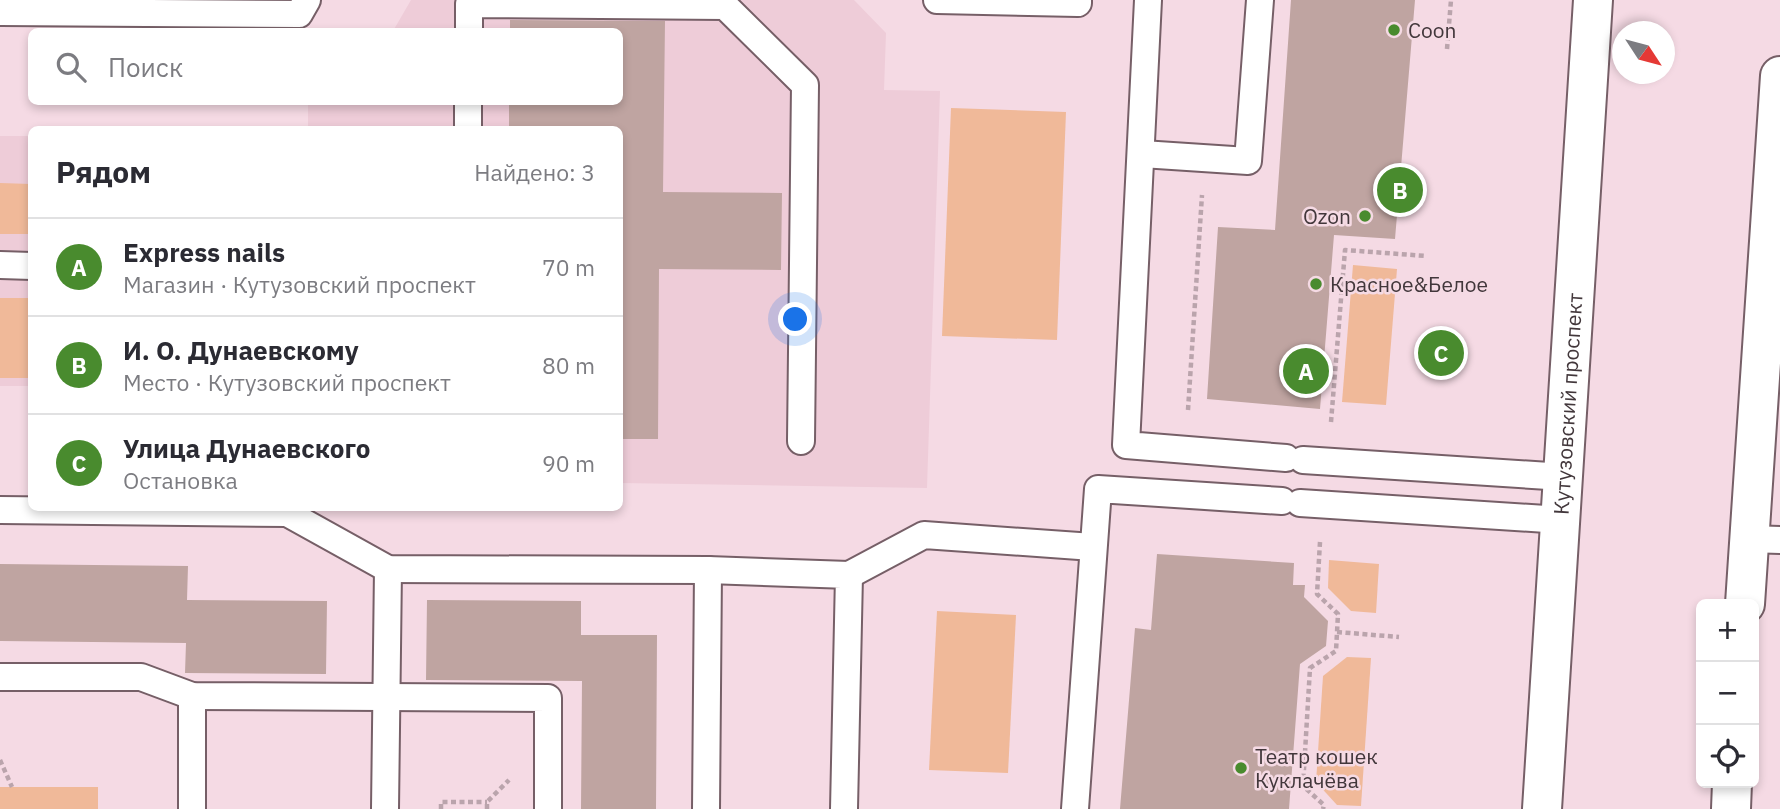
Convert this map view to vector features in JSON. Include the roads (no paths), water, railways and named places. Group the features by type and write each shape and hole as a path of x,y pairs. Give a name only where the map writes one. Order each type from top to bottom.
{"main road":[{"name":"Кутузовский проспект","path":"1542,809 1593,0"},
{"path":"1746,599 1764,539 1780,76"},
{"path":"1731,809 1732,788"}],"lane":[{"path":"0,12 299,14 307,0"},
{"path":"937,0 1078,3 1078,0"},
{"path":"1148,0 1126,445 1564,477"},
{"path":"1142,154 1248,161 1260,0"},
{"path":"469,28 469,4 725,6 805,85 801,441"},
{"path":"468,105 468,126"},
{"path":"0,265 28,266"},
{"path":"1075,809 1098,489 1561,520"},
{"path":"0,510 28,510"},
{"path":"96,511 287,513 388,569 708,570 849,575 924,535 1093,547"},
{"path":"385,809 388,569"},
{"path":"706,809 708,570"},
{"path":"844,809 849,575"},
{"path":"0,677 141,677 192,696 548,698 548,809"},
{"path":"192,696 192,809"}],"place":[{"name":"Coon","path":"1394,30"},
{"name":"И. О. Дунаевскому","path":"1400,190"},
{"name":"Ozon","path":"1365,216"},
{"name":"Красное&Белое","path":"1316,284"},
{"name":"Улица Дунаевского","path":"1441,353"},
{"name":"Express nails","path":"1306,371"},
{"name":"Театр кошек Куклачёва","path":"1241,768"}]}
